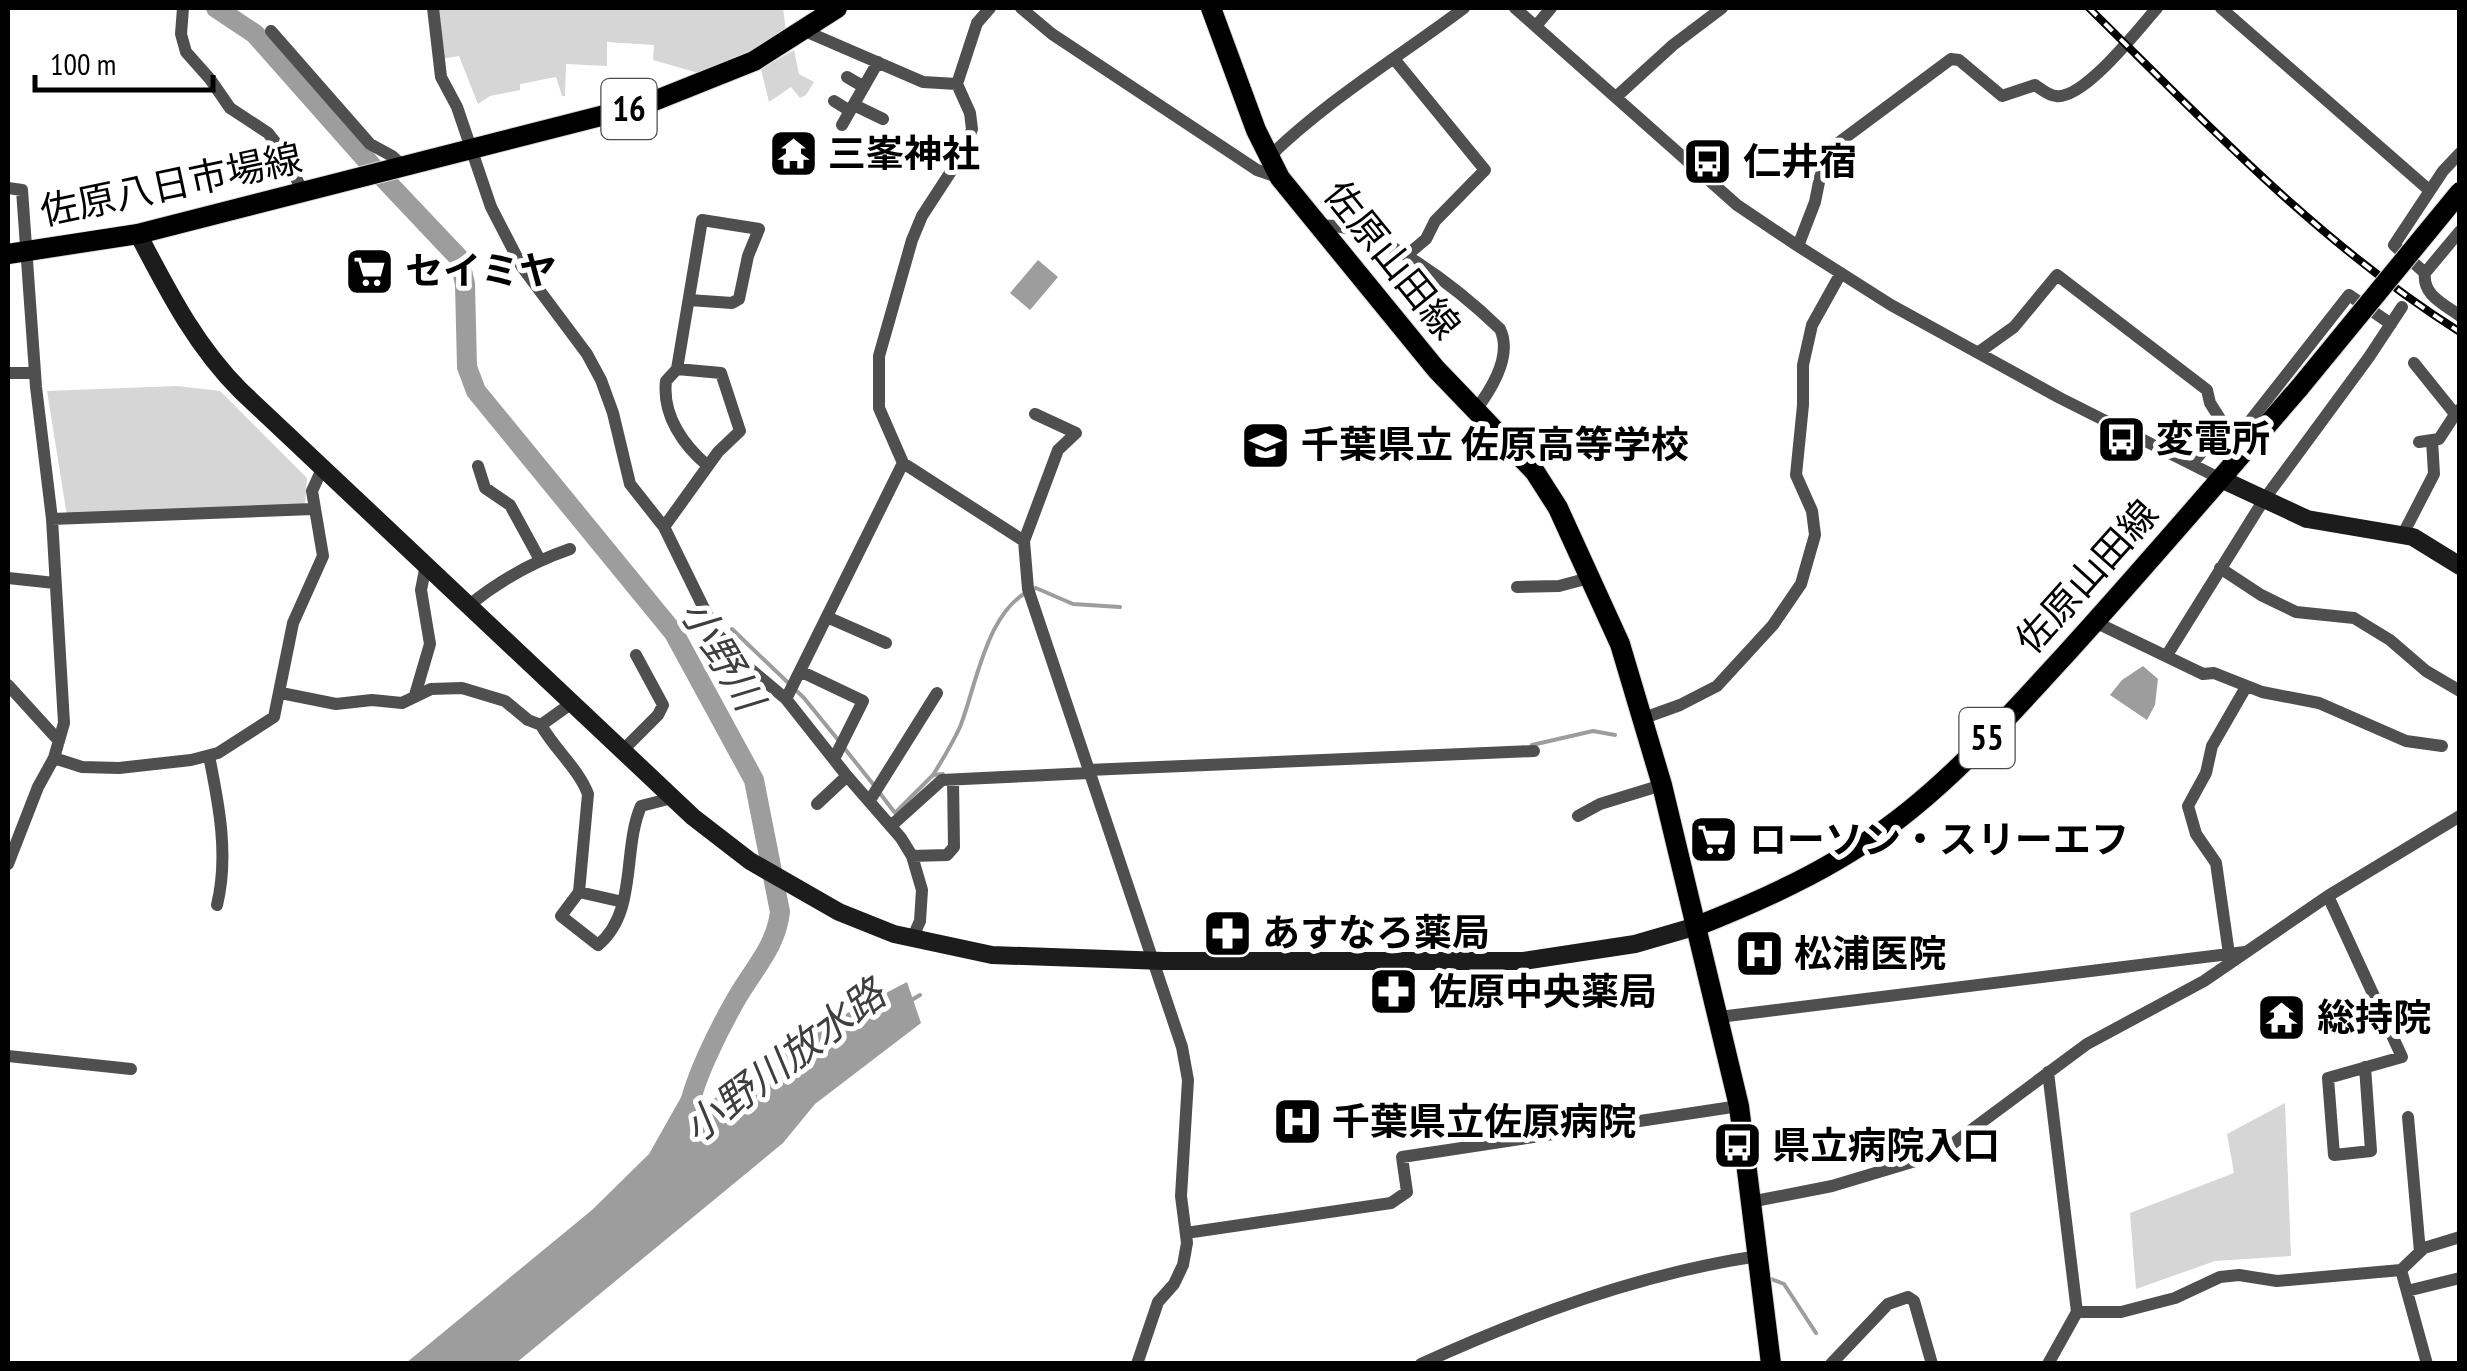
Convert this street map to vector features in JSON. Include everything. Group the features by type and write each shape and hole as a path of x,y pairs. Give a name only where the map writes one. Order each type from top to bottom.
{"main road":[{"name":"16","path":"404,167 670,95 754,61 836,8"},
{"name":"佐原山田線","path":"1210,8 1268,158 1280,178 1436,369 1535,472 1548,490 1620,644 1662,785 1739,1106 1771,1364"},
{"name":"佐原八日市場線","path":"17,253 138,234 404,167"},
{"name":"佐原山田線","path":"1697,926 1774,895 1838,860 1908,812 1971,756 2224,477 2460,192"}],"street":[{"path":"183,8 186,52 230,108 268,133 283,152 303,192"},
{"path":"434,8 441,77 456,107 491,206 511,247 601,380 630,484 664,526 715,632 742,662 791,691 846,776 892,826 912,856 923,905 912,939"},
{"path":"990,8 977,23 957,84 970,113 972,129 963,153 922,216 896,290 879,356 879,408 903,463 1024,540"},
{"path":"1021,8 1052,34 1257,170 1280,178"},
{"path":"1268,158 1365,78 1464,8"},
{"path":"1516,8 1737,205 1891,306 2192,464 2224,477 2263,501 2307,520 2403,534 2460,566"},
{"path":"1536,26 1551,8"},
{"path":"1616,98 1673,45 1722,8"},
{"path":"1798,246 1815,202 1820,176 1834,146 1951,60 1958,60 2002,96 2035,86 2054,97 2064,96 2092,78 2157,8"},
{"path":"2222,8 2429,190"},
{"path":"271,31 370,144 404,167"},
{"path":"804,31 923,82 957,84"},
{"path":"1395,60 1485,170 1434,221 1426,238 1407,255"},
{"path":"842,125 878,62"},
{"path":"847,77 864,87"},
{"path":"834,101 883,120"},
{"path":"2425,273 2394,245 2429,190 2460,153"},
{"path":"8,188 22,190 17,253 52,518 64,723 54,758 38,786 8,864"},
{"path":"677,369 702,220 759,229 748,256 739,299 732,303 689,300"},
{"path":"1319,226 1334,224 1407,255 1485,314 1504,337 1495,382 1474,411"},
{"path":"2460,231 2425,273 2424,281 2430,294 2460,316"},
{"path":"138,234 169,296 205,352 322,469 672,798 750,861 857,919 912,939 1026,959 1152,961 1523,961 1634,944 1697,926"},
{"path":"1644,718 1717,686 1774,625 1801,584 1815,535 1812,511 1796,475 1803,405 1802,365 1812,325 1841,273"},
{"path":"1979,352 2014,327 2057,275 2207,390 2224,424 2192,464"},
{"path":"2224,477 2232,444 2349,295 2390,324"},
{"path":"2167,655 2263,501 2402,306"},
{"path":"2403,534 2434,474 2425,441 2439,439 2457,411 2414,363"},
{"path":"664,526 708,466 740,432 721,373 677,369 669,375 665,388 670,414 680,436 708,466"},
{"path":"8,373 35,373"},
{"path":"1035,414 1076,434 1058,450 1024,540 1029,592 1182,1048 1188,1080 1183,1265 1174,1284 1158,1302 1138,1364"},
{"path":"791,691 903,463"},
{"path":"478,466 485,488 510,504 540,560"},
{"path":"54,758 82,766 119,768 209,756 274,717 293,623 322,556 312,491 322,469"},
{"path":"52,518 313,509"},
{"path":"468,606 500,582 570,549"},
{"path":"415,694 430,644 422,590 426,565"},
{"path":"2220,568 2296,612 2354,618 2460,691"},
{"path":"8,578 55,583"},
{"path":"1517,587 1558,586 1589,578"},
{"path":"827,617 886,643"},
{"path":"2095,622 2203,674 2214,673 2246,688 2319,703 2378,732 2442,746"},
{"path":"622,751 663,705 636,655"},
{"path":"802,672 863,701 834,759"},
{"path":"8,685 59,742"},
{"path":"281,693 336,704 402,702 431,689 462,688 506,701 528,720 542,726 551,744 583,781 588,794 580,892 561,916 598,945 612,934 623,902 635,820 641,806 672,798"},
{"path":"2228,954 2216,862 2196,834 2188,806 2206,773 2212,746 2246,688"},
{"path":"870,800 937,692"},
{"path":"542,726 572,703"},
{"path":"892,826 942,780 1534,751"},
{"path":"209,756 220,810 222,883 217,905"},
{"path":"816,804 846,776"},
{"path":"912,856 947,856 954,847 953,780"},
{"path":"1578,816 1600,804 1662,785"},
{"path":"1750,1202 1832,1186 1922,1159 1951,1145 2087,1044 2204,981 2328,896 2460,816"},
{"path":"580,892 623,902"},
{"path":"2328,896 2402,1057 2366,1067 2328,1078 2334,1154 2372,1150 2366,1067"},
{"path":"1719,1017 2247,952"},
{"path":"8,1056 130,1069"},
{"path":"2048,1072 2077,1312 2048,1364"},
{"path":"1186,1233 1392,1203 1406,1192 1402,1157 1739,1106"},
{"path":"2408,1118 2420,1252"},
{"path":"2077,1312 2121,1312 2175,1298 2220,1277 2240,1275 2277,1281 2401,1270 2420,1252 2460,1236"},
{"path":"1421,1364 1584,1296 1758,1256"},
{"path":"2401,1270 2427,1364"},
{"path":"2407,1291 2460,1278"},
{"path":"1831,1364 1888,1304 1908,1297 1914,1301 1932,1364"}],"shaded area":[{"path":"439,8 783,8 786,32 759,50 702,74 653,60 654,45 607,42 607,66 566,64 565,96 556,77 520,84 520,90 490,96 478,104 459,56 441,59"},
{"path":"794,50 799,74 814,82 800,98 791,87 769,102 761,69"},
{"path":"177,386 220,391 307,478 305,506 67,516 47,391"},
{"path":"2285,1103 2291,1256 2215,1261 2136,1289 2130,1213 2234,1173 2227,1134"}],"water":[{"path":"1038,260 1058,277 1030,310 1010,293"},
{"path":"2143,666 2158,679 2155,705 2147,720 2110,695 2122,680"},
{"path":"907,982 921,1023 815,1104 783,1143 516,1363 406,1363 592,1210 649,1154 684,1092 704,1104 747,1081 786,1045"}],"waterway":[{"name":"小野川","path":"216,8 255,34 459,258 465,284 467,367 476,391 674,633 754,780 780,912 778,924 707,1056 687,1120"},
{"path":"933,775 960,727 995,628 1019,597 1036,588 1073,604 1120,607"},
{"path":"732,629 804,698 839,741"},
{"path":"1532,745 1593,731 1615,735"},
{"path":"845,749 873,784"},
{"path":"879,792 895,813 933,775 943,774"},
{"name":"小野川放水路","path":"910,1001 920,995"},
{"path":"1771,1279 1784,1284 1816,1333"}],"railway":[{"path":"2089,8 2312,221 2409,298 2460,332"}],"place":[{"name":"三峯神社","path":"793,154"},
{"name":"仁井宿","path":"1708,162"},
{"name":"セイミヤ","path":"370,271"},
{"name":"変電所","path":"2121,439"},
{"name":"千葉県立 佐原高等学校","path":"1266,445"},
{"name":"ローソン・スリーエフ","path":"1714,840"},
{"name":"あすなろ薬局","path":"1227,933"},
{"name":"松浦医院","path":"1759,954"},
{"name":"佐原中央薬局","path":"1394,992"},
{"name":"総持院","path":"2282,1018"},
{"name":"千葉県立佐原病院","path":"1297,1122"},
{"name":"県立病院入口","path":"1737,1146"}]}
